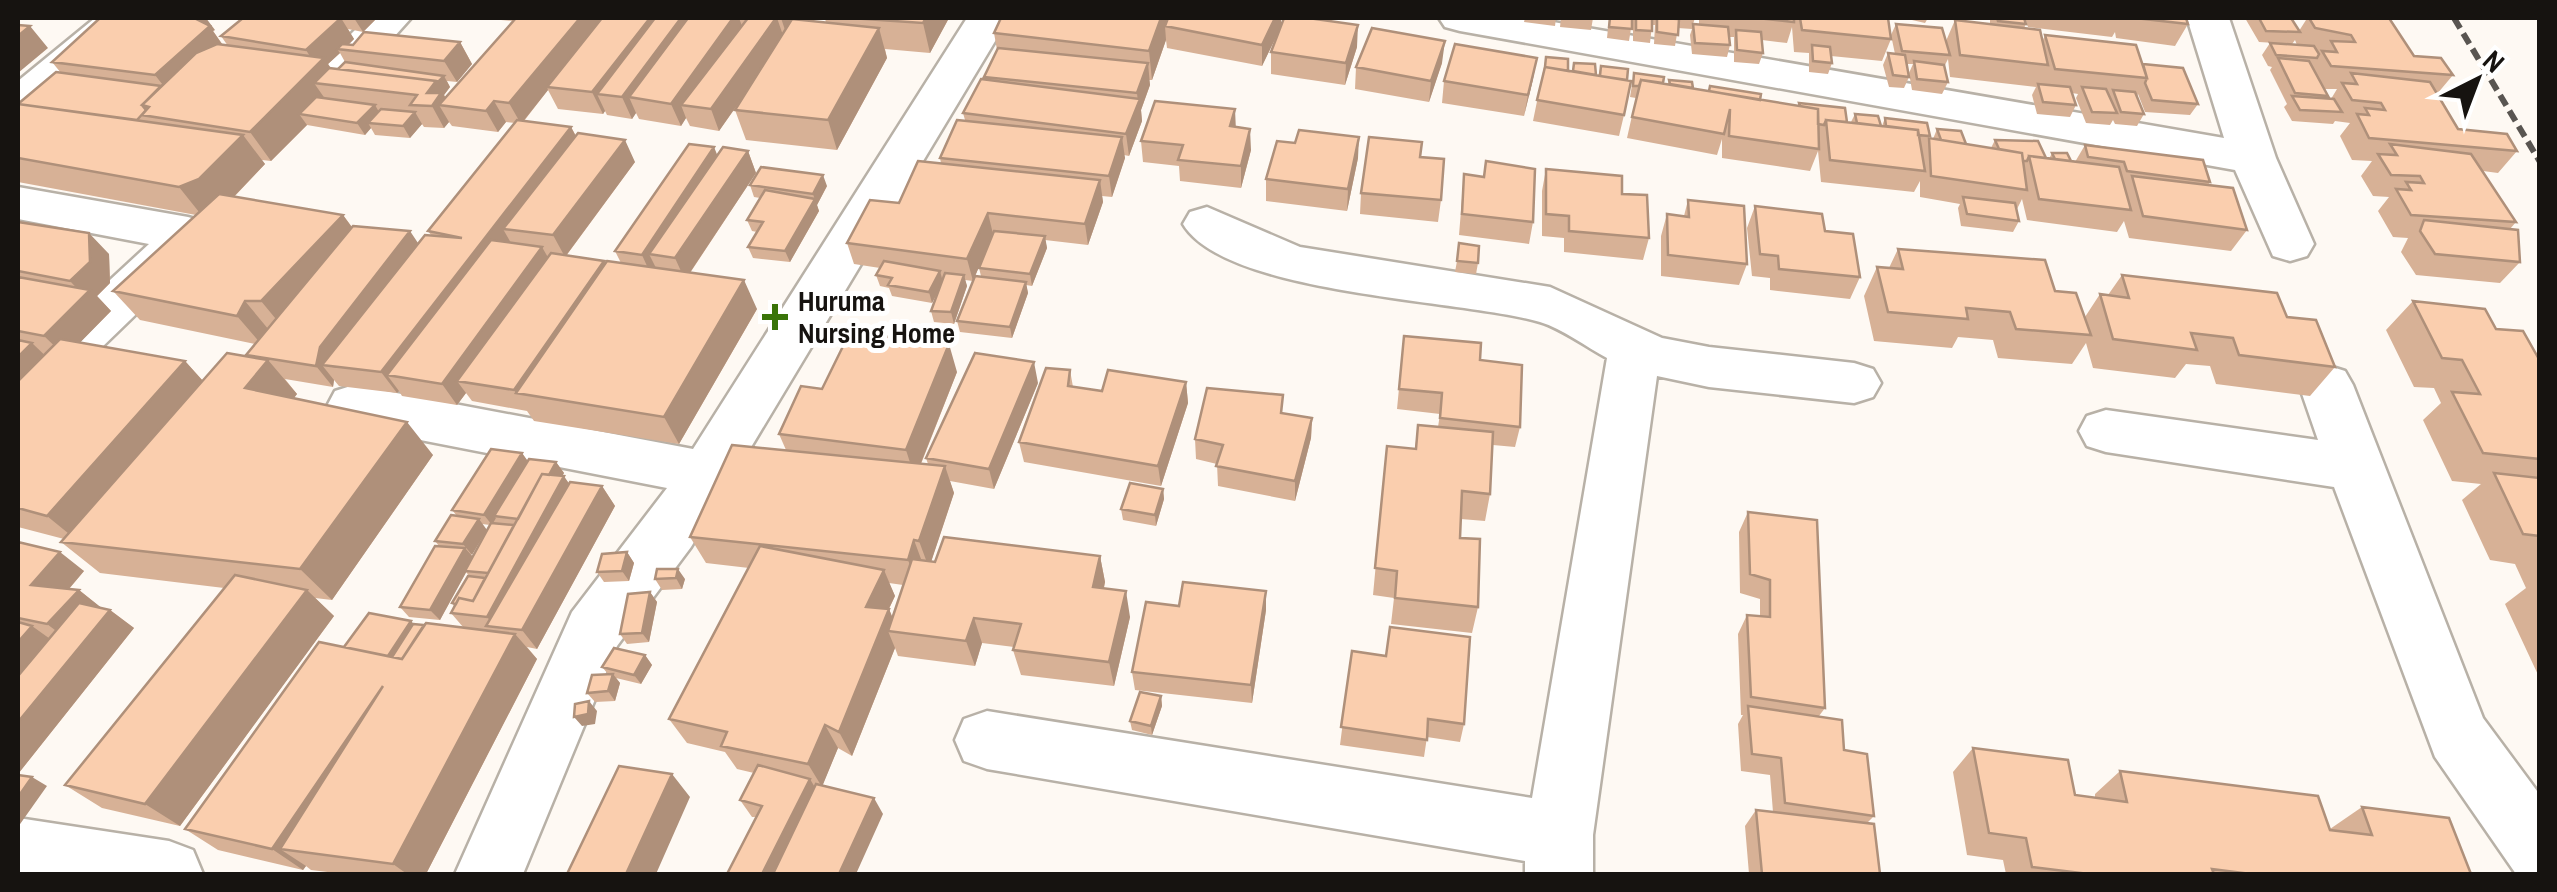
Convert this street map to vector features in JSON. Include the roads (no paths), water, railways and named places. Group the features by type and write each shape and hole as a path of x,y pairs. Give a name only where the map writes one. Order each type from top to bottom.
{"street":[{"path":"18,104 120,18"},
{"path":"296,116 390,18"},
{"path":"489,874 593,631 671,530 988,18"},
{"path":"1460,18 2253,158"},
{"path":"2208,18 2253,158 2290,244"},
{"path":"18,203 202,219 150,274 18,396"},
{"path":"1207,224 1261,252 1296,264 1550,306 1586,319 1634,349 1691,362 1854,383"},
{"path":"987,740 1559,855 1634,349"},
{"path":"2326,386 2458,736 2540,851"},
{"path":"354,406 707,474"},
{"path":"2106,431 2355,468"},
{"path":"18,851 169,874"}],"railway":[{"path":"2454,18 2540,162"}],"place":[{"name":"Huruma Nursing Home","path":"775,317"}]}
